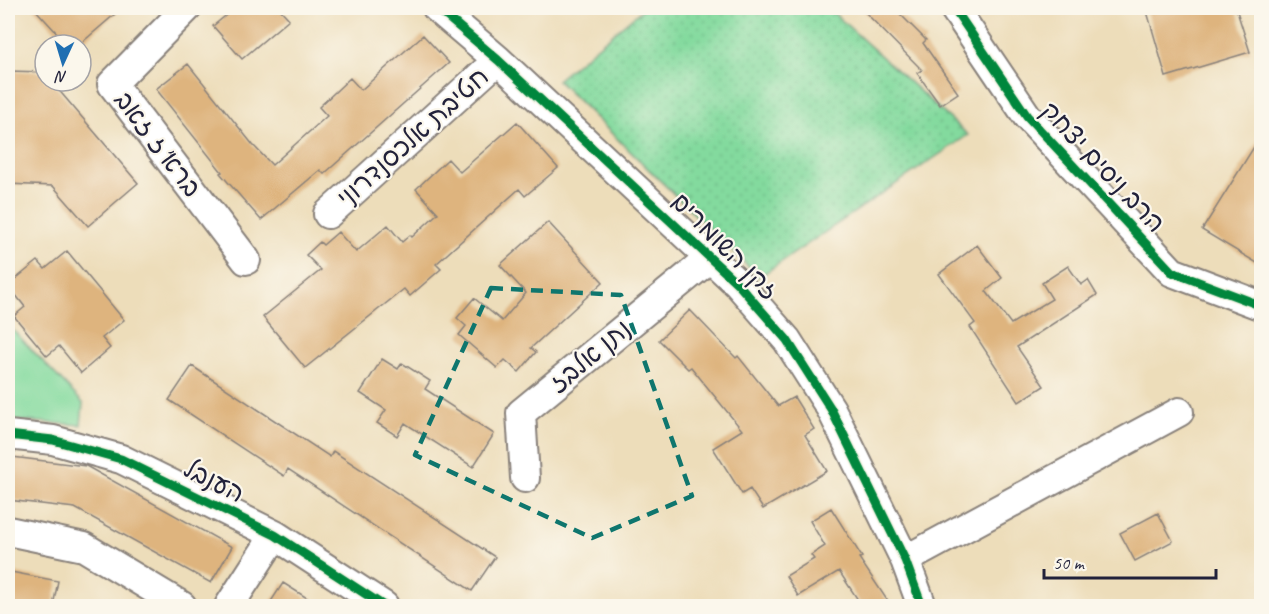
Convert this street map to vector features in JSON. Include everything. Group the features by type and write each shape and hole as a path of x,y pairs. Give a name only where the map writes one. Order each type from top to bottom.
{"street":[{"name":"ברא\"ז זאב","path":"187,8 157,34 112,84 246,260"},
{"name":"זקן השומרים","path":"437,8 498,60 738,284 787,340 831,409 905,560 922,606"},
{"name":"הרב ניסים יצחק","path":"954,8 1026,116 1172,272 1262,306"},
{"name":"חטיבת אלכסנדרוני","path":"328,214 498,60"},
{"name":"נתן אלבז","path":"525,478 521,413 710,258"},
{"path":"905,560 1179,412"},
{"name":"הענבל","path":"8,435 53,440 121,459 275,535 384,606"},
{"path":"8,531 84,547 182,606"},
{"path":"229,606 275,535"}],"highlighted area":[{"path":"491,288 621,295 692,496 592,538 415,455"}],"green space":[{"path":"644,8 828,8 968,135 759,277 557,80"},
{"path":"8,325 83,403 81,425 8,420"}],"building":[{"path":"34,8 122,8 93,33 57,33"},
{"path":"235,8 279,8 289,19 242,59 213,26"},
{"path":"861,8 894,8 926,40 923,43 958,93 940,105 917,73 922,70"},
{"path":"1146,8 1236,8 1250,52 1166,77"},
{"path":"423,35 449,63 324,174 320,170 261,220 220,173 222,172 156,89 188,64 253,145 272,165 327,116 319,107 350,78 361,90"},
{"path":"8,71 33,72 33,93 61,93 138,183 88,226 53,186 8,184"},
{"path":"517,122 558,168 525,196 519,189 436,264 441,269 410,296 404,289 305,368 263,317 321,270 306,255 320,242 323,245 338,232 356,252 388,225 402,242 410,235 412,237 438,213 416,189 448,159 460,172"},
{"path":"1262,134 1262,266 1202,230"},
{"path":"548,222 603,282 531,348 536,352 519,372 505,360 497,368 459,335 466,326 457,318 474,298 502,321 526,293 500,265"},
{"path":"977,245 1002,278 986,291 1011,324 1052,299 1042,283 1068,266 1081,285 1088,280 1097,295 1017,347 1044,386 1019,402 970,327 975,323 939,274"},
{"path":"67,251 124,320 102,338 110,348 81,373 59,346 47,356 14,316 25,307 8,285 38,261 45,269"},
{"path":"690,310 736,358 738,356 778,406 794,397 814,429 805,435 827,471 763,509 750,489 742,494 713,448 742,430 691,367 688,369 659,340"},
{"path":"382,359 398,369 402,363 430,381 425,389 494,434 473,467 405,423 397,436 377,423 386,410 360,393"},
{"path":"192,366 330,457 333,451 495,557 472,591 288,469 284,476 169,400"},
{"path":"12,457 86,466 232,547 211,583 75,508 8,500"},
{"path":"831,508 862,557 859,558 891,606 862,606 839,571 798,596 786,576 814,559 811,555 825,546 810,521"},
{"path":"1158,513 1173,541 1135,561 1120,533"},
{"path":"11,572 58,581 53,606 8,606"},
{"path":"283,583 320,606 268,606"}],"cycle path":[{"path":"437,8 498,60 738,284 787,340 831,409 905,560 922,606"},
{"path":"954,8 1027,116 1172,272 1262,306"},
{"path":"8,435 53,440 121,459 275,535 384,606"}]}
